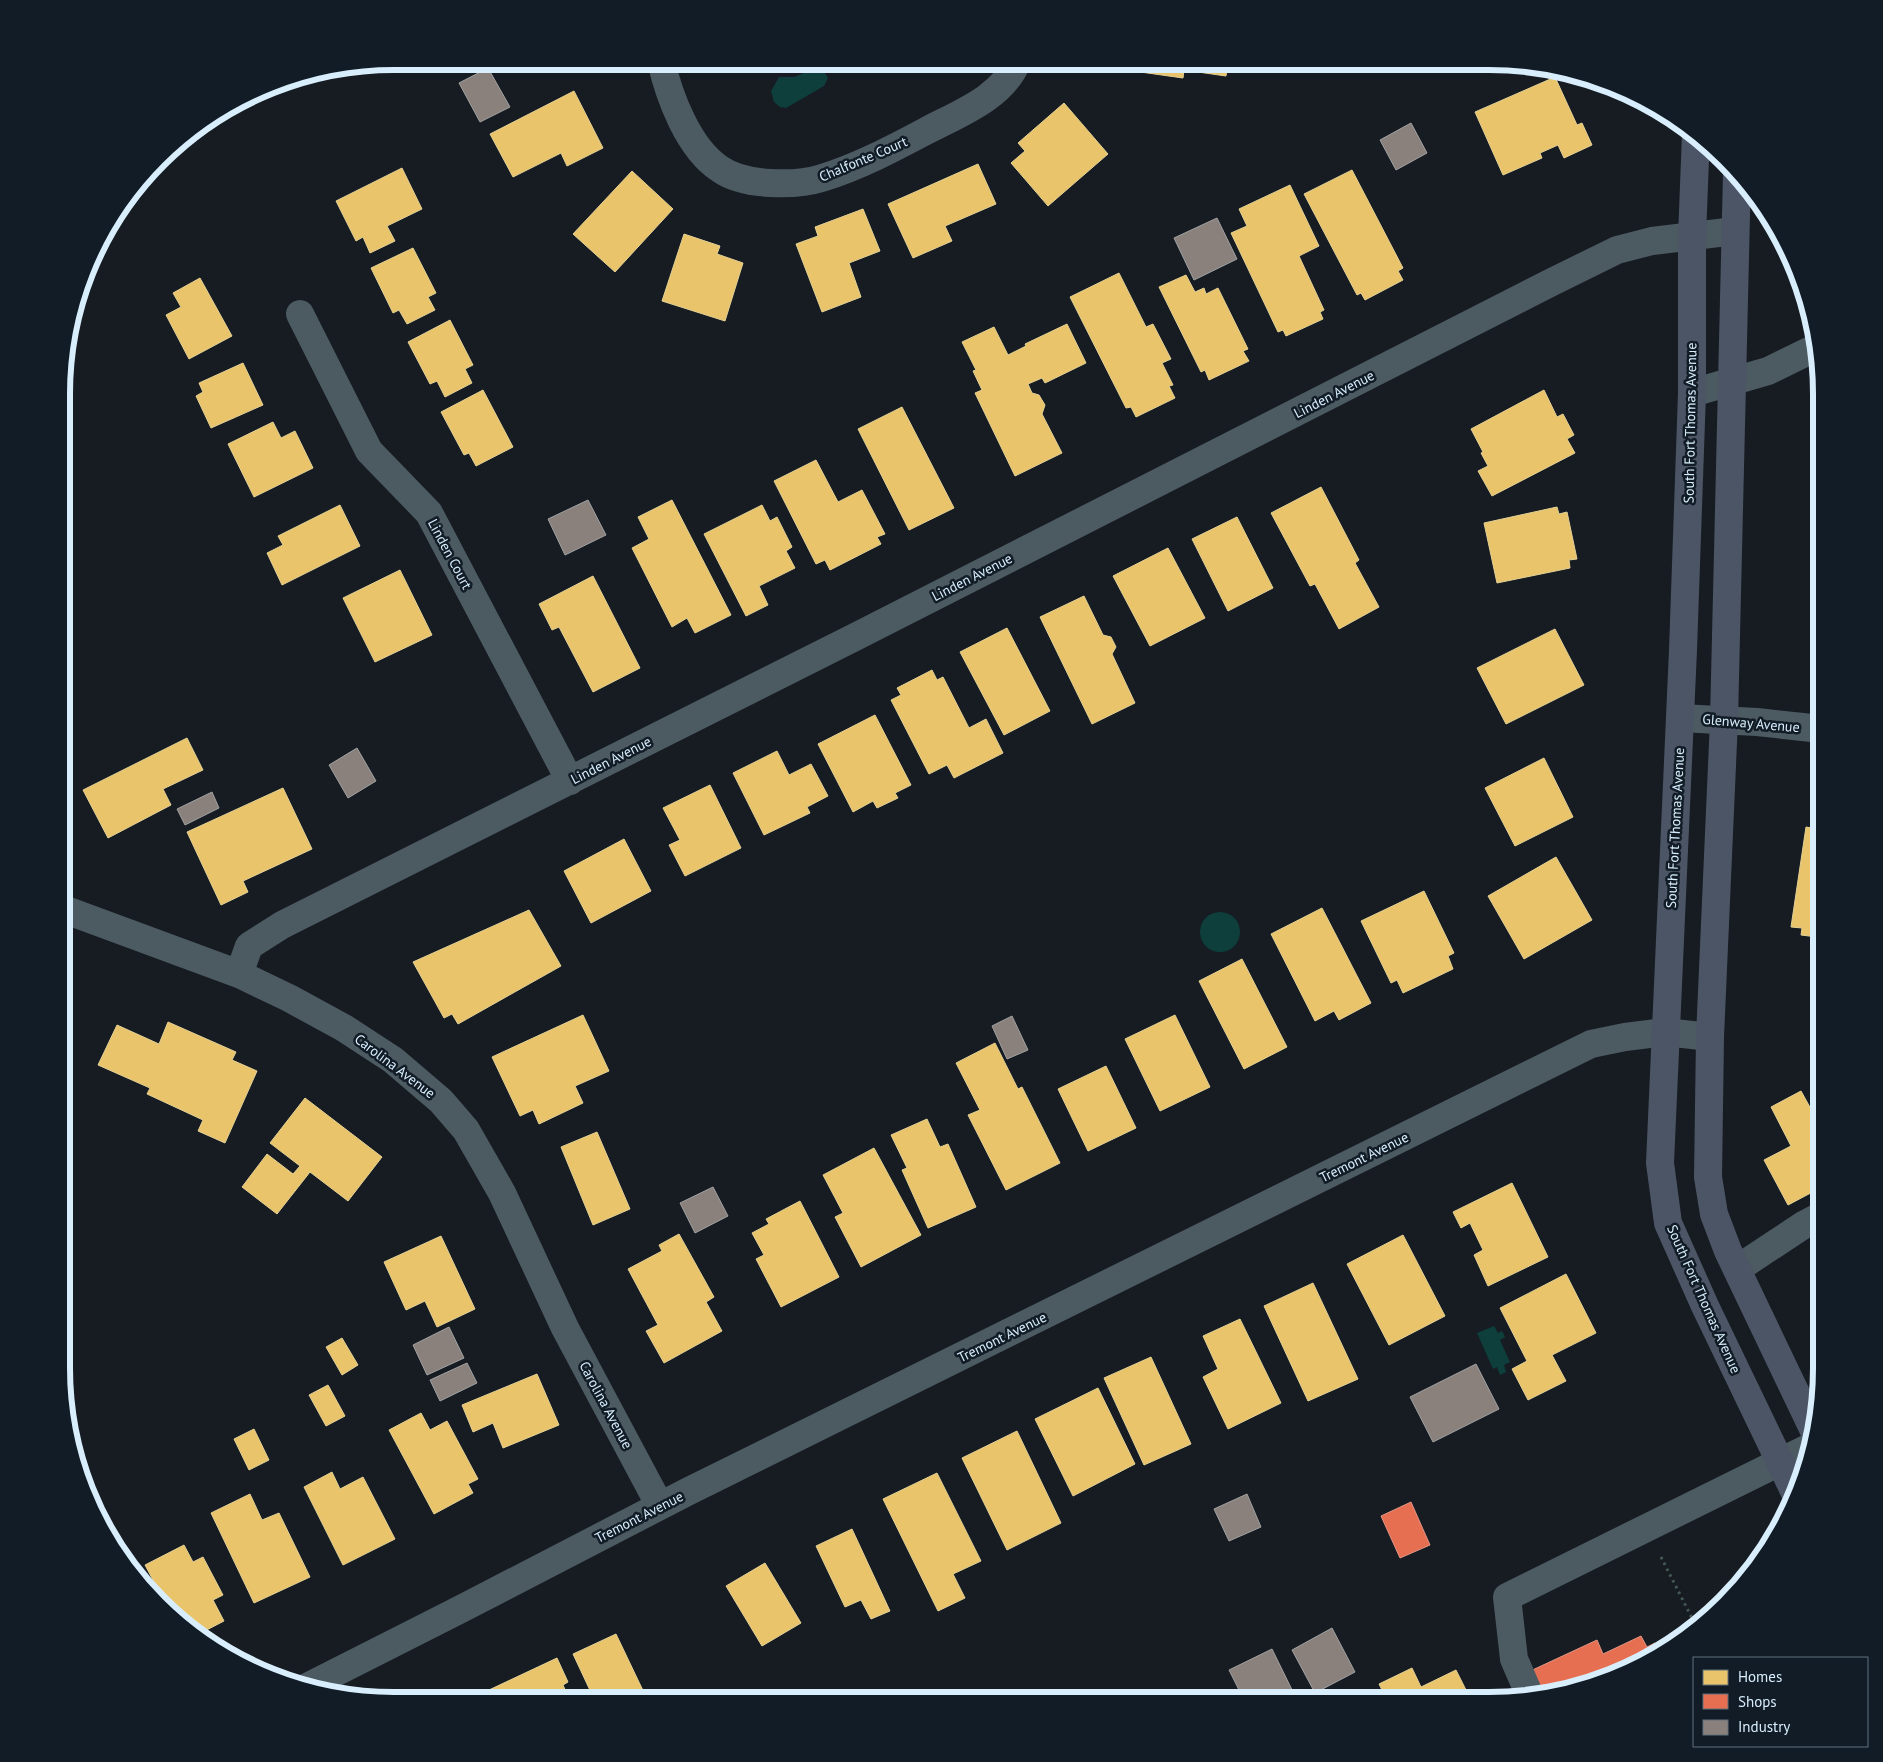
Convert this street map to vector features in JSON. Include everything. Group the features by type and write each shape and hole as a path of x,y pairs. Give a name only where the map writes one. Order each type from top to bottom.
{"main road":[{"name":"South Fort Thomas Avenue","path":"1696,145 1692,238 1692,393 1680,718 1660,1163 1668,1223 1698,1291 1791,1485"},
{"path":"1737,186 1724,720 1710,1037 1708,1177 1714,1214 1737,1269 1809,1420"}],"street":[{"name":"Chalfonte Court","path":"664,70 674,106 696,146 719,169 750,182 784,184 821,178 882,154 984,100 1013,70"},
{"name":"Linden Avenue","path":"239,974 249,946 282,925 1617,250 1652,241 1692,238 1735,231"},
{"name":"Linden Court","path":"300,314 369,451 429,513 570,781"},
{"path":"1692,393 1768,371 1810,351"},
{"name":"Glenway Avenue","path":"1680,718 1813,728"},
{"name":"Carolina Avenue","path":"70,912 239,974 289,998 329,1019 393,1060 442,1101 466,1130 502,1193 566,1328 660,1506"},
{"name":"Tremont Avenue","path":"316,1682 660,1506 1591,1044 1624,1037 1665,1032 1710,1037"},
{"path":"1737,1269 1813,1220"},
{"path":"1527,1689 1514,1659 1507,1597 1802,1451"}],"path":[{"path":"1648,1528 1693,1619"}],"shaded area":[{"path":"804,70 823,70 828,78 824,86 786,108 780,107 774,102 771,91 779,77 794,77 802,74"},
{"path":"1224,912 1231,915 1237,921 1240,932 1239,940 1231,949 1224,952 1216,952 1209,949 1201,940 1200,928 1203,921 1212,913"},
{"path":"1494,1326 1498,1333 1502,1331 1505,1337 1500,1340 1510,1362 1504,1365 1506,1372 1500,1375 1497,1367 1493,1369 1477,1333"}],"building: Homes":[{"path":"1126,70 1184,70 1183,78"},
{"path":"1184,70 1227,70 1226,76"},
{"path":"1555,77 1577,125 1582,123 1592,145 1564,158 1558,145 1540,153 1542,158 1503,175 1475,112"},
{"path":"574,91 603,148 567,166 561,153 513,177 490,134"},
{"path":"1064,103 1108,154 1048,206 1011,163 1025,151 1018,143"},
{"path":"978,164 996,204 945,226 952,241 913,258 888,204"},
{"path":"402,168 422,209 387,226 395,241 370,253 363,237 356,241 336,201"},
{"path":"1352,170 1403,268 1398,271 1403,280 1365,300 1361,293 1357,295 1304,194"},
{"path":"632,171 673,209 615,272 573,234"},
{"path":"1290,185 1319,246 1299,256 1324,310 1320,312 1323,319 1286,336 1283,330 1278,332 1231,233 1247,226 1239,209"},
{"path":"863,209 880,251 849,263 861,297 822,312 796,244 818,236 815,227"},
{"path":"684,234 720,246 717,254 743,263 725,321 662,301"},
{"path":"413,248 436,293 428,297 435,310 407,324 399,310 393,313 371,268"},
{"path":"1119,273 1146,327 1153,324 1171,359 1162,363 1173,385 1169,386 1175,398 1136,417 1131,407 1126,408 1070,297"},
{"path":"1186,275 1195,292 1204,288 1206,294 1218,288 1248,349 1243,351 1249,361 1209,380 1205,370 1201,372 1159,287"},
{"path":"200,278 232,336 189,359 166,315 181,307 173,293"},
{"path":"450,320 473,365 465,369 472,383 445,397 437,381 430,384 408,342"},
{"path":"1067,324 1086,363 1045,383 1042,378 1028,384 1032,393 1039,395 1045,405 1042,414 1062,453 1015,476 975,393 982,390 973,371 976,370 962,342 994,327 1008,355 1026,346 1025,344"},
{"path":"243,363 263,405 211,428 196,396 203,392 199,383"},
{"path":"483,390 513,447 476,466 469,453 464,455 441,412"},
{"path":"1544,390 1557,417 1563,414 1574,435 1567,439 1575,453 1492,496 1478,471 1488,466 1471,429"},
{"path":"902,407 954,508 909,530 858,429"},
{"path":"273,422 281,438 295,431 313,468 254,497 228,444"},
{"path":"816,460 838,502 862,490 885,534 877,537 881,544 830,570 825,560 816,564 774,481"},
{"path":"1321,487 1359,560 1355,563 1379,607 1339,629 1315,584 1310,586 1271,513"},
{"path":"672,500 731,615 695,633 687,618 672,627 632,548 649,539 638,517"},
{"path":"340,505 360,546 282,585 267,553 283,545 278,536"},
{"path":"762,505 770,521 777,517 792,547 786,551 795,568 759,586 768,605 746,616 704,534"},
{"path":"1557,507 1559,514 1567,512 1577,559 1569,560 1570,568 1497,583 1484,523"},
{"path":"1237,517 1273,588 1228,611 1192,539"},
{"path":"1168,548 1205,618 1150,646 1113,576"},
{"path":"400,570 432,635 375,662 343,598"},
{"path":"593,576 640,668 593,692 559,627 552,630 539,604"},
{"path":"1084,596 1103,635 1111,637 1116,647 1112,654 1135,703 1092,724 1040,617"},
{"path":"1007,628 1050,711 1004,735 960,652"},
{"path":"1555,629 1584,685 1506,724 1477,668"},
{"path":"932,670 937,680 943,677 969,728 986,719 1003,753 954,778 947,765 929,774 891,700 901,695 897,688"},
{"path":"875,715 911,785 895,793 898,798 877,808 873,801 853,812 818,744"},
{"path":"187,738 203,770 163,789 171,805 108,838 83,790"},
{"path":"777,751 789,775 811,764 828,796 807,807 810,813 764,835 733,773"},
{"path":"1544,758 1573,817 1515,846 1485,788"},
{"path":"710,785 741,848 685,876 669,845 680,840 663,808"},
{"path":"283,788 312,849 243,881 248,892 221,905 187,832"},
{"path":"1813,822 1813,936 1801,935 1802,928 1791,927 1806,827 1812,828"},
{"path":"624,839 651,891 591,923 564,871"},
{"path":"1556,857 1592,920 1524,959 1488,896"},
{"path":"1424,891 1454,953 1448,956 1453,969 1403,993 1397,980 1391,983 1361,921"},
{"path":"1322,908 1371,1003 1339,1020 1334,1011 1315,1021 1271,934"},
{"path":"529,910 561,966 458,1024 452,1014 444,1018 413,962"},
{"path":"1242,959 1287,1047 1244,1069 1199,981"},
{"path":"583,1015 609,1071 575,1086 583,1103 539,1124 533,1110 520,1116 492,1057"},
{"path":"1175,1015 1210,1087 1160,1111 1125,1039"},
{"path":"168,1022 236,1052 232,1060 257,1071 225,1143 198,1131 203,1120 147,1094 150,1088 98,1065 117,1025 159,1044"},
{"path":"995,1043 1018,1089 1022,1087 1060,1163 1006,1190 968,1115 980,1110 956,1063"},
{"path":"1106,1066 1136,1128 1088,1151 1058,1089"},
{"path":"1801,1091 1813,1113 1813,1192 1788,1205 1764,1160 1791,1146 1771,1107"},
{"path":"305,1098 382,1157 348,1201 310,1172 277,1214 242,1187 267,1154 293,1174 300,1166 270,1143"},
{"path":"927,1119 940,1147 948,1144 976,1207 928,1228 902,1170 907,1168 891,1135"},
{"path":"597,1132 630,1209 593,1225 561,1147"},
{"path":"874,1148 921,1235 861,1267 835,1217 843,1213 823,1175"},
{"path":"1512,1183 1548,1257 1488,1286 1474,1255 1483,1250 1470,1223 1461,1228 1453,1212"},
{"path":"800,1201 839,1277 781,1307 756,1259 764,1255 752,1233 769,1224 766,1219"},
{"path":"679,1234 714,1297 706,1302 722,1331 664,1363 646,1331 658,1325 628,1269 662,1251 659,1245"},
{"path":"1403,1235 1445,1316 1389,1345 1347,1264"},
{"path":"441,1236 475,1309 437,1327 425,1301 406,1310 384,1262"},
{"path":"1566,1274 1596,1333 1552,1355 1566,1381 1528,1400 1512,1369 1527,1361 1500,1308"},
{"path":"1313,1283 1358,1379 1308,1401 1264,1306"},
{"path":"1240,1319 1281,1403 1228,1429 1203,1377 1218,1369 1203,1336"},
{"path":"342,1338 358,1365 342,1375 326,1347"},
{"path":"1151,1357 1191,1444 1144,1465 1104,1378"},
{"path":"537,1374 559,1425 503,1448 493,1423 473,1432 462,1405"},
{"path":"328,1385 345,1416 326,1426 309,1395"},
{"path":"1098,1388 1135,1464 1073,1496 1035,1419"},
{"path":"421,1413 430,1430 447,1421 478,1479 468,1484 473,1493 434,1514 389,1430"},
{"path":"254,1429 269,1460 249,1470 234,1439"},
{"path":"1017,1431 1061,1523 1007,1550 962,1458"},
{"path":"332,1472 340,1489 363,1477 395,1539 343,1565 304,1487"},
{"path":"937,1473 981,1561 953,1574 965,1598 938,1611 883,1499"},
{"path":"250,1494 262,1520 279,1513 310,1577 254,1603 211,1513"},
{"path":"852,1529 890,1611 871,1619 861,1600 845,1607 816,1546"},
{"path":"184,1545 193,1562 203,1557 223,1595 213,1600 224,1621 205,1631 197,1625 157,1588 145,1565"},
{"path":"765,1563 801,1623 762,1646 726,1586"},
{"path":"616,1634 644,1692 591,1692 573,1654"},
{"path":"557,1658 568,1682 563,1685 566,1692 490,1692 489,1690"},
{"path":"1412,1668 1421,1687 1456,1670 1467,1692 1383,1692 1379,1684"}],"building: Shops":[{"path":"1411,1502 1430,1545 1400,1558 1381,1516"},
{"path":"1641,1636 1647,1647 1655,1643 1656,1646 1632,1659 1593,1675 1552,1686 1534,1689 1526,1673 1597,1640 1603,1654"}],"building: Industry":[{"path":"484,70 489,70 510,107 480,122 459,83"},
{"path":"1411,123 1427,153 1396,170 1380,140"},
{"path":"1217,218 1237,259 1194,280 1174,238"},
{"path":"588,500 606,535 565,555 548,519"},
{"path":"357,748 376,781 348,798 329,765"},
{"path":"212,792 219,808 185,825 177,809"},
{"path":"1012,1016 1028,1050 1007,1059 992,1026"},
{"path":"713,1187 728,1216 695,1233 680,1203"},
{"path":"449,1327 464,1358 427,1375 413,1345"},
{"path":"467,1363 477,1383 440,1401 430,1380"},
{"path":"1476,1364 1499,1409 1433,1442 1410,1397"},
{"path":"1247,1494 1261,1527 1229,1541 1214,1509"},
{"path":"1332,1628 1355,1672 1314,1692 1292,1650"},
{"path":"1272,1649 1293,1692 1240,1692 1229,1670"}]}
